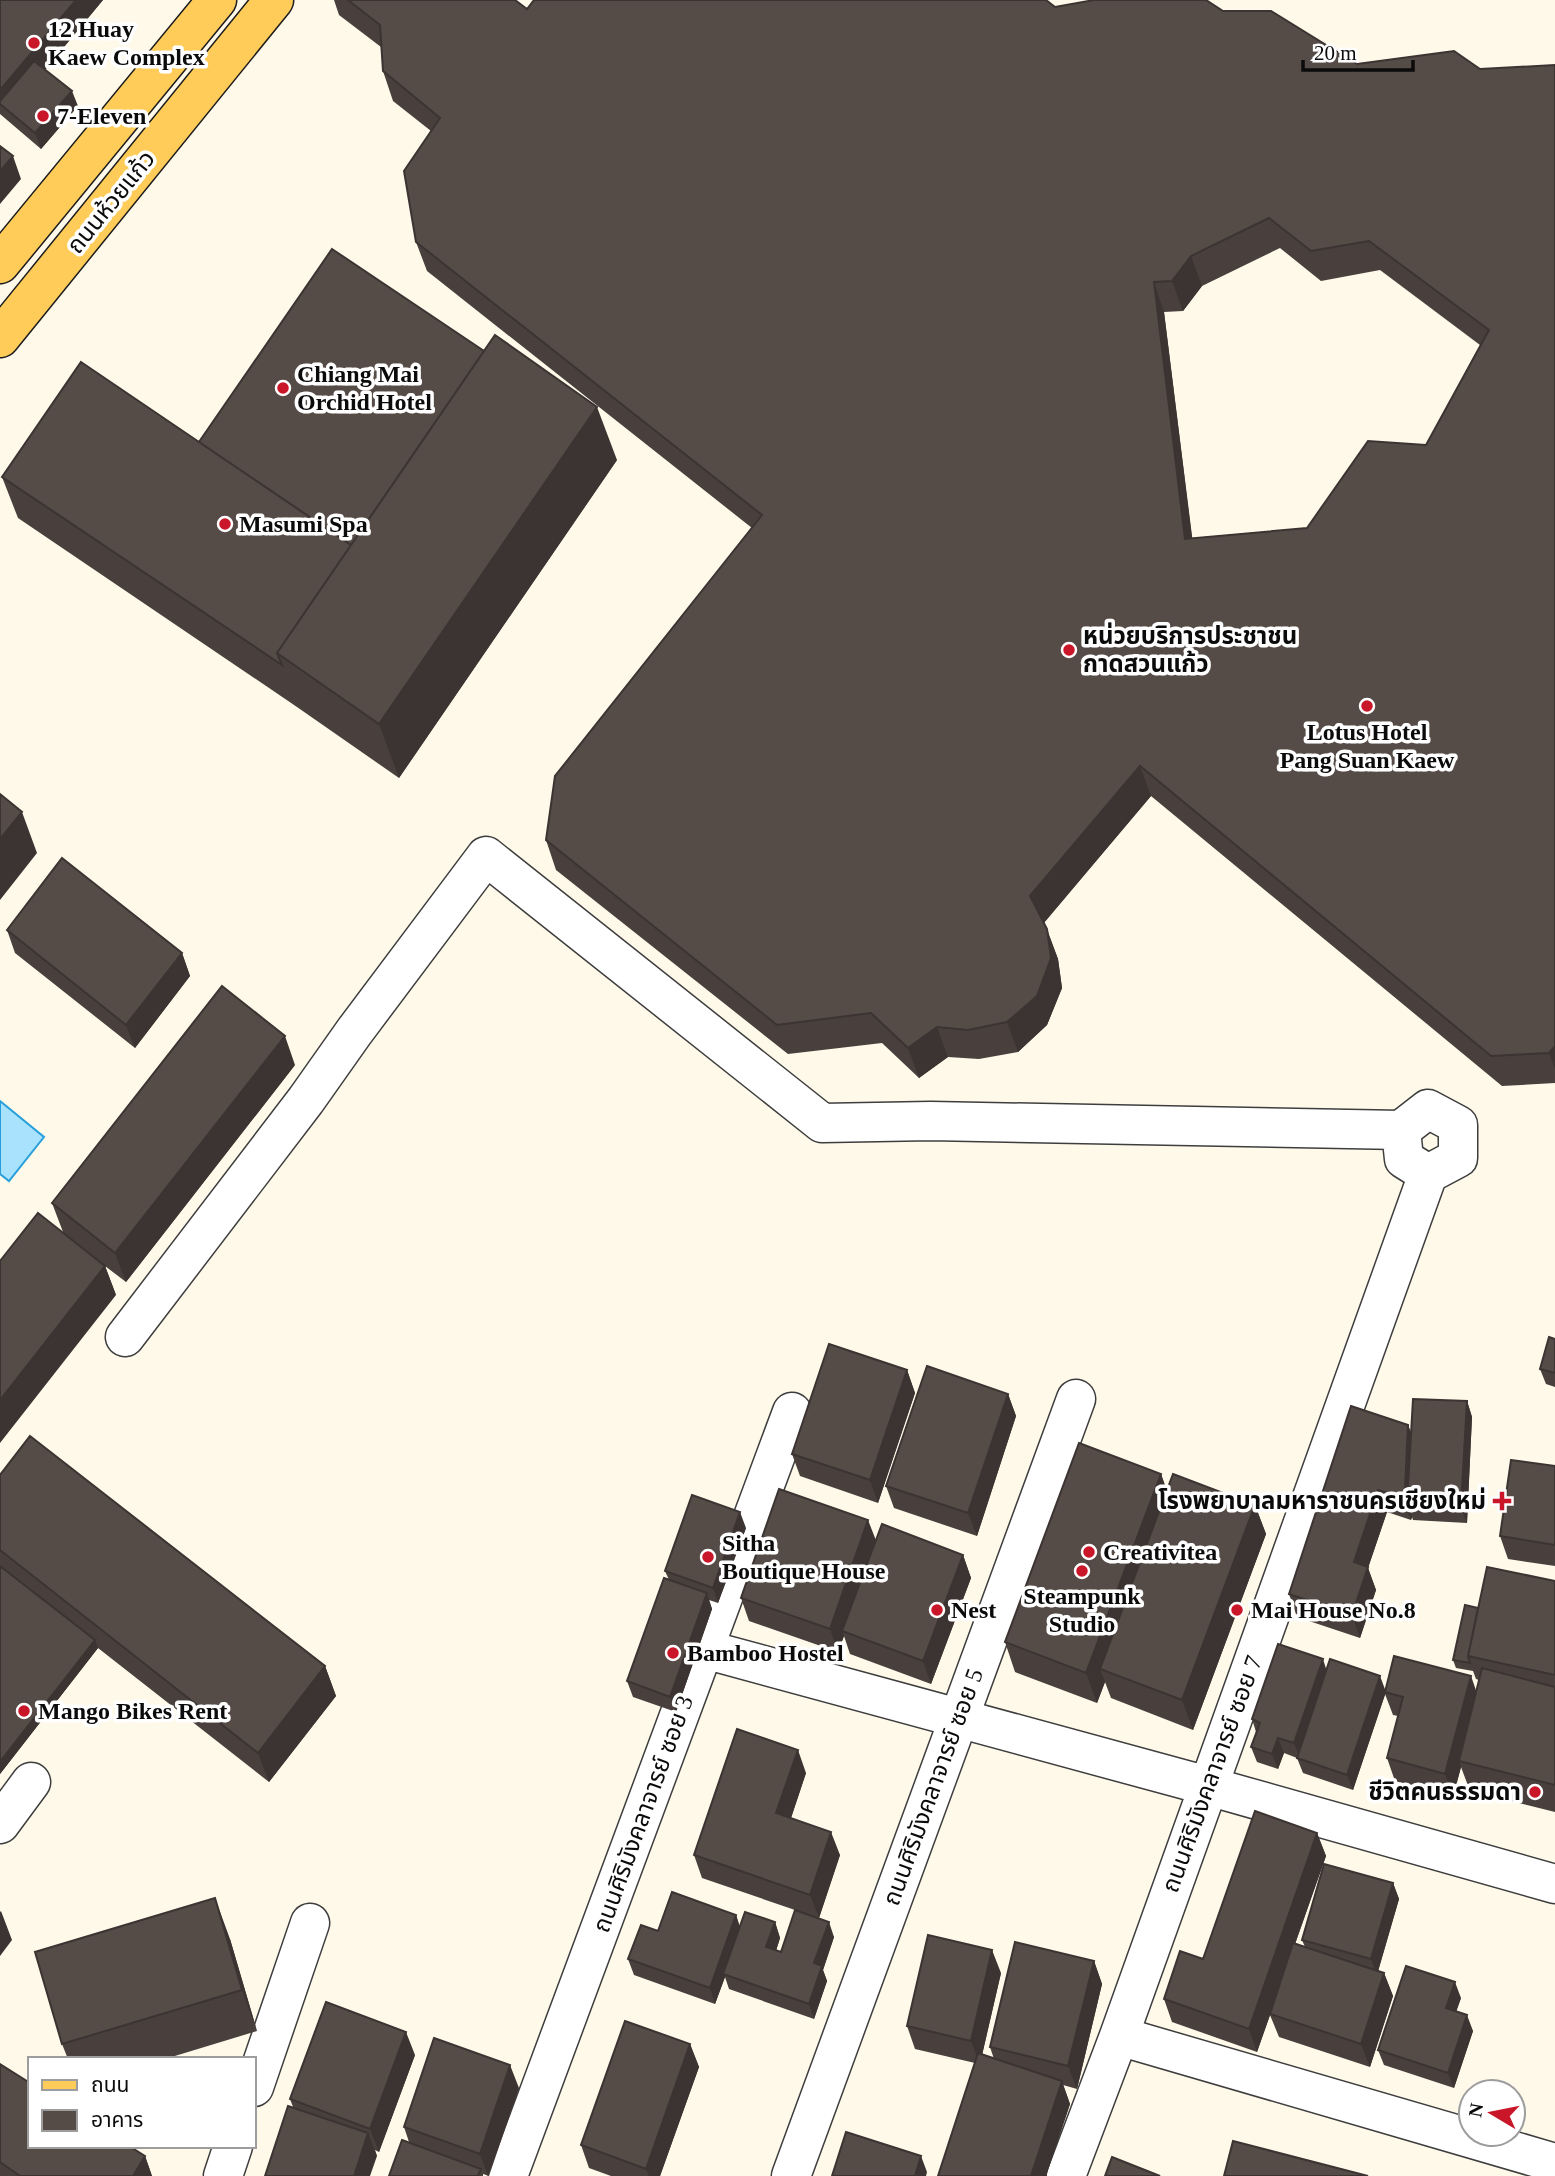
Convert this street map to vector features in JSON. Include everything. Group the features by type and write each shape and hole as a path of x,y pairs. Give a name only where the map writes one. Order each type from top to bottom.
{"main road":[{"name":"ถนนห้วยแก้ว","path":"0,264 217,0"},
{"name":"ถนนห้วยแก้ว","path":"0,338 274,0"}],"street":[{"path":"125,1337 306,1100 486,856 821,1123 931,1121 1401,1130 1428,1110 1458,1125 1458,1158 1428,1174 1404,1159 1401,1130"},
{"name":"ถนนศิริมังคลาจารย์ ซอย 7","path":"1066,2176 1119,2036 1428,1174"},
{"name":"ถนนศิริมังคลาจารย์ ซอย 5","path":"791,2176 1076,1399"},
{"name":"ถนนศิริมังคลาจารย์ ซอย 3","path":"508,2176 792,1412"},
{"path":"704,1649 1555,1884"},
{"path":"0,1824 31,1783"},
{"path":"256,2081 310,1923"},
{"path":"1119,2036 1555,2163"},
{"path":"223,2176 232,2148"}],"water":[{"path":"0,1101 44,1137 9,1181 0,1174"}],"building":[{"path":"0,0 76,0 0,90"},
{"path":"348,0 515,0 527,9 534,0 1046,0 1055,7 1094,0 1206,0 1223,11 1271,11 1357,64 1454,51 1480,69 1555,65 1555,1046 1549,1053 1491,1056 1140,766 1030,896 1047,929 1051,958 1037,996 1007,1022 968,1030 937,1027 908,1048 871,1013 777,1025 546,840 555,776 762,515 416,242 404,171 440,118 383,71 380,25","holes":["1269,218 1311,251 1369,241 1489,330 1426,445 1368,441 1307,528 1185,539 1154,282 1172,281 1191,256"]},
{"path":"34,61 72,91 35,133 0,104"},
{"path":"0,146 13,156 0,171"},
{"path":"332,249 484,351 351,545 199,442"},
{"path":"495,335 597,407 379,724 277,653"},
{"path":"81,362 351,545 277,653 282,665 2,477"},
{"path":"0,794 22,812 0,839"},
{"path":"62,858 182,953 126,1025 7,930"},
{"path":"222,986 285,1036 115,1253 52,1203"},
{"path":"38,1213 105,1266 0,1400 0,1261"},
{"path":"1549,1337 1555,1339 1555,1373 1540,1369"},
{"path":"829,1344 907,1370 870,1480 792,1454"},
{"path":"927,1366 1008,1394 968,1513 886,1486"},
{"path":"1413,1399 1467,1401 1461,1507 1407,1504"},
{"path":"1351,1406 1408,1425 1405,1490 1402,1497 1378,1490 1354,1562 1368,1567 1352,1615 1289,1594"},
{"path":"30,1436 325,1666 258,1753 0,1550 0,1475"},
{"path":"1079,1443 1161,1474 1086,1673 1005,1642"},
{"path":"1511,1460 1555,1466 1555,1545 1500,1536"},
{"path":"1173,1474 1255,1505 1182,1700 1100,1669"},
{"path":"779,1489 868,1520 830,1629 741,1598"},
{"name":"Sitha Boutique House","path":"692,1495 740,1512 713,1588 665,1571"},
{"path":"882,1524 963,1555 923,1661 842,1631"},
{"name":"Mango Bikes Rent","path":"0,1566 95,1640 0,1762"},
{"path":"1487,1567 1555,1581 1555,1675 1468,1656"},
{"name":"Bamboo Hostel","path":"664,1578 707,1593 670,1697 627,1681"},
{"path":"1465,1605 1478,1608 1468,1656 1470,1663 1453,1660"},
{"path":"1278,1644 1323,1659 1294,1743 1278,1738 1272,1754 1251,1747 1260,1723 1252,1719"},
{"path":"1394,1656 1471,1676 1445,1774 1387,1758 1403,1697 1385,1692"},
{"path":"1330,1659 1380,1676 1347,1775 1297,1758"},
{"path":"1482,1668 1555,1687 1555,1785 1459,1761"},
{"path":"737,1729 798,1750 776,1813 831,1832 810,1895 694,1855"},
{"path":"1255,1811 1317,1833 1249,2029 1164,1999 1180,1951 1203,1959"},
{"path":"1324,1864 1393,1883 1371,1959 1302,1940"},
{"path":"672,1892 736,1915 710,1988 628,1959 641,1925 658,1931"},
{"path":"215,1898 242,1990 62,2044 35,1952"},
{"path":"795,1910 829,1922 814,1963 822,1966 809,2004 723,1974 745,1912 775,1922 766,1947 781,1952"},
{"path":"928,1935 992,1950 971,2041 907,2026"},
{"path":"1015,1942 1094,1961 1068,2066 990,2047"},
{"path":"1293,1943 1384,1973 1361,2044 1270,2014"},
{"path":"1406,1966 1455,1982 1446,2008 1467,2015 1448,2073 1378,2050"},
{"path":"326,2002 406,2032 370,2129 290,2099"},
{"path":"625,2021 690,2044 646,2169 581,2145"},
{"path":"434,2038 510,2065 480,2154 404,2127"},
{"path":"978,2053 1062,2081 1031,2176 938,2176"},
{"path":"0,2064 28,2082 28,2148 132,2148 145,2156 133,2176 20,2176 0,2162"},
{"path":"288,2106 368,2133 354,2176 265,2176"},
{"path":"846,2132 921,2156 915,2176 832,2176"},
{"path":"402,2140 481,2169 478,2176 389,2176"},
{"path":"1233,2141 1368,2176 1224,2176"},
{"path":"1112,2157 1160,2176 1105,2176"}],"place":[{"name":"12 Huay Kaew Complex","path":"34,43"},
{"name":"7-Eleven","path":"43,116"},
{"name":"Chiang Mai Orchid Hotel","path":"283,388"},
{"name":"Masumi Spa","path":"225,524"},
{"name":"หน่วยบริการประชาชน กาดสวนแก้ว","path":"1069,650"},
{"name":"Lotus Hotel Pang Suan Kaew","path":"1367,706"},
{"name":"โรงพยาบาลมหาราชนครเชียงใหม่","path":"1502,1501"},
{"name":"Creativitea","path":"1089,1552"},
{"name":"Sitha Boutique House","path":"708,1557"},
{"name":"Steampunk Studio","path":"1082,1571"},
{"name":"Nest","path":"937,1610"},
{"name":"Mai House No.8","path":"1237,1610"},
{"name":"Bamboo Hostel","path":"673,1653"},
{"name":"Mango Bikes Rent","path":"24,1711"},
{"name":"ชีวิตคนธรรมดา","path":"1535,1792"}]}
